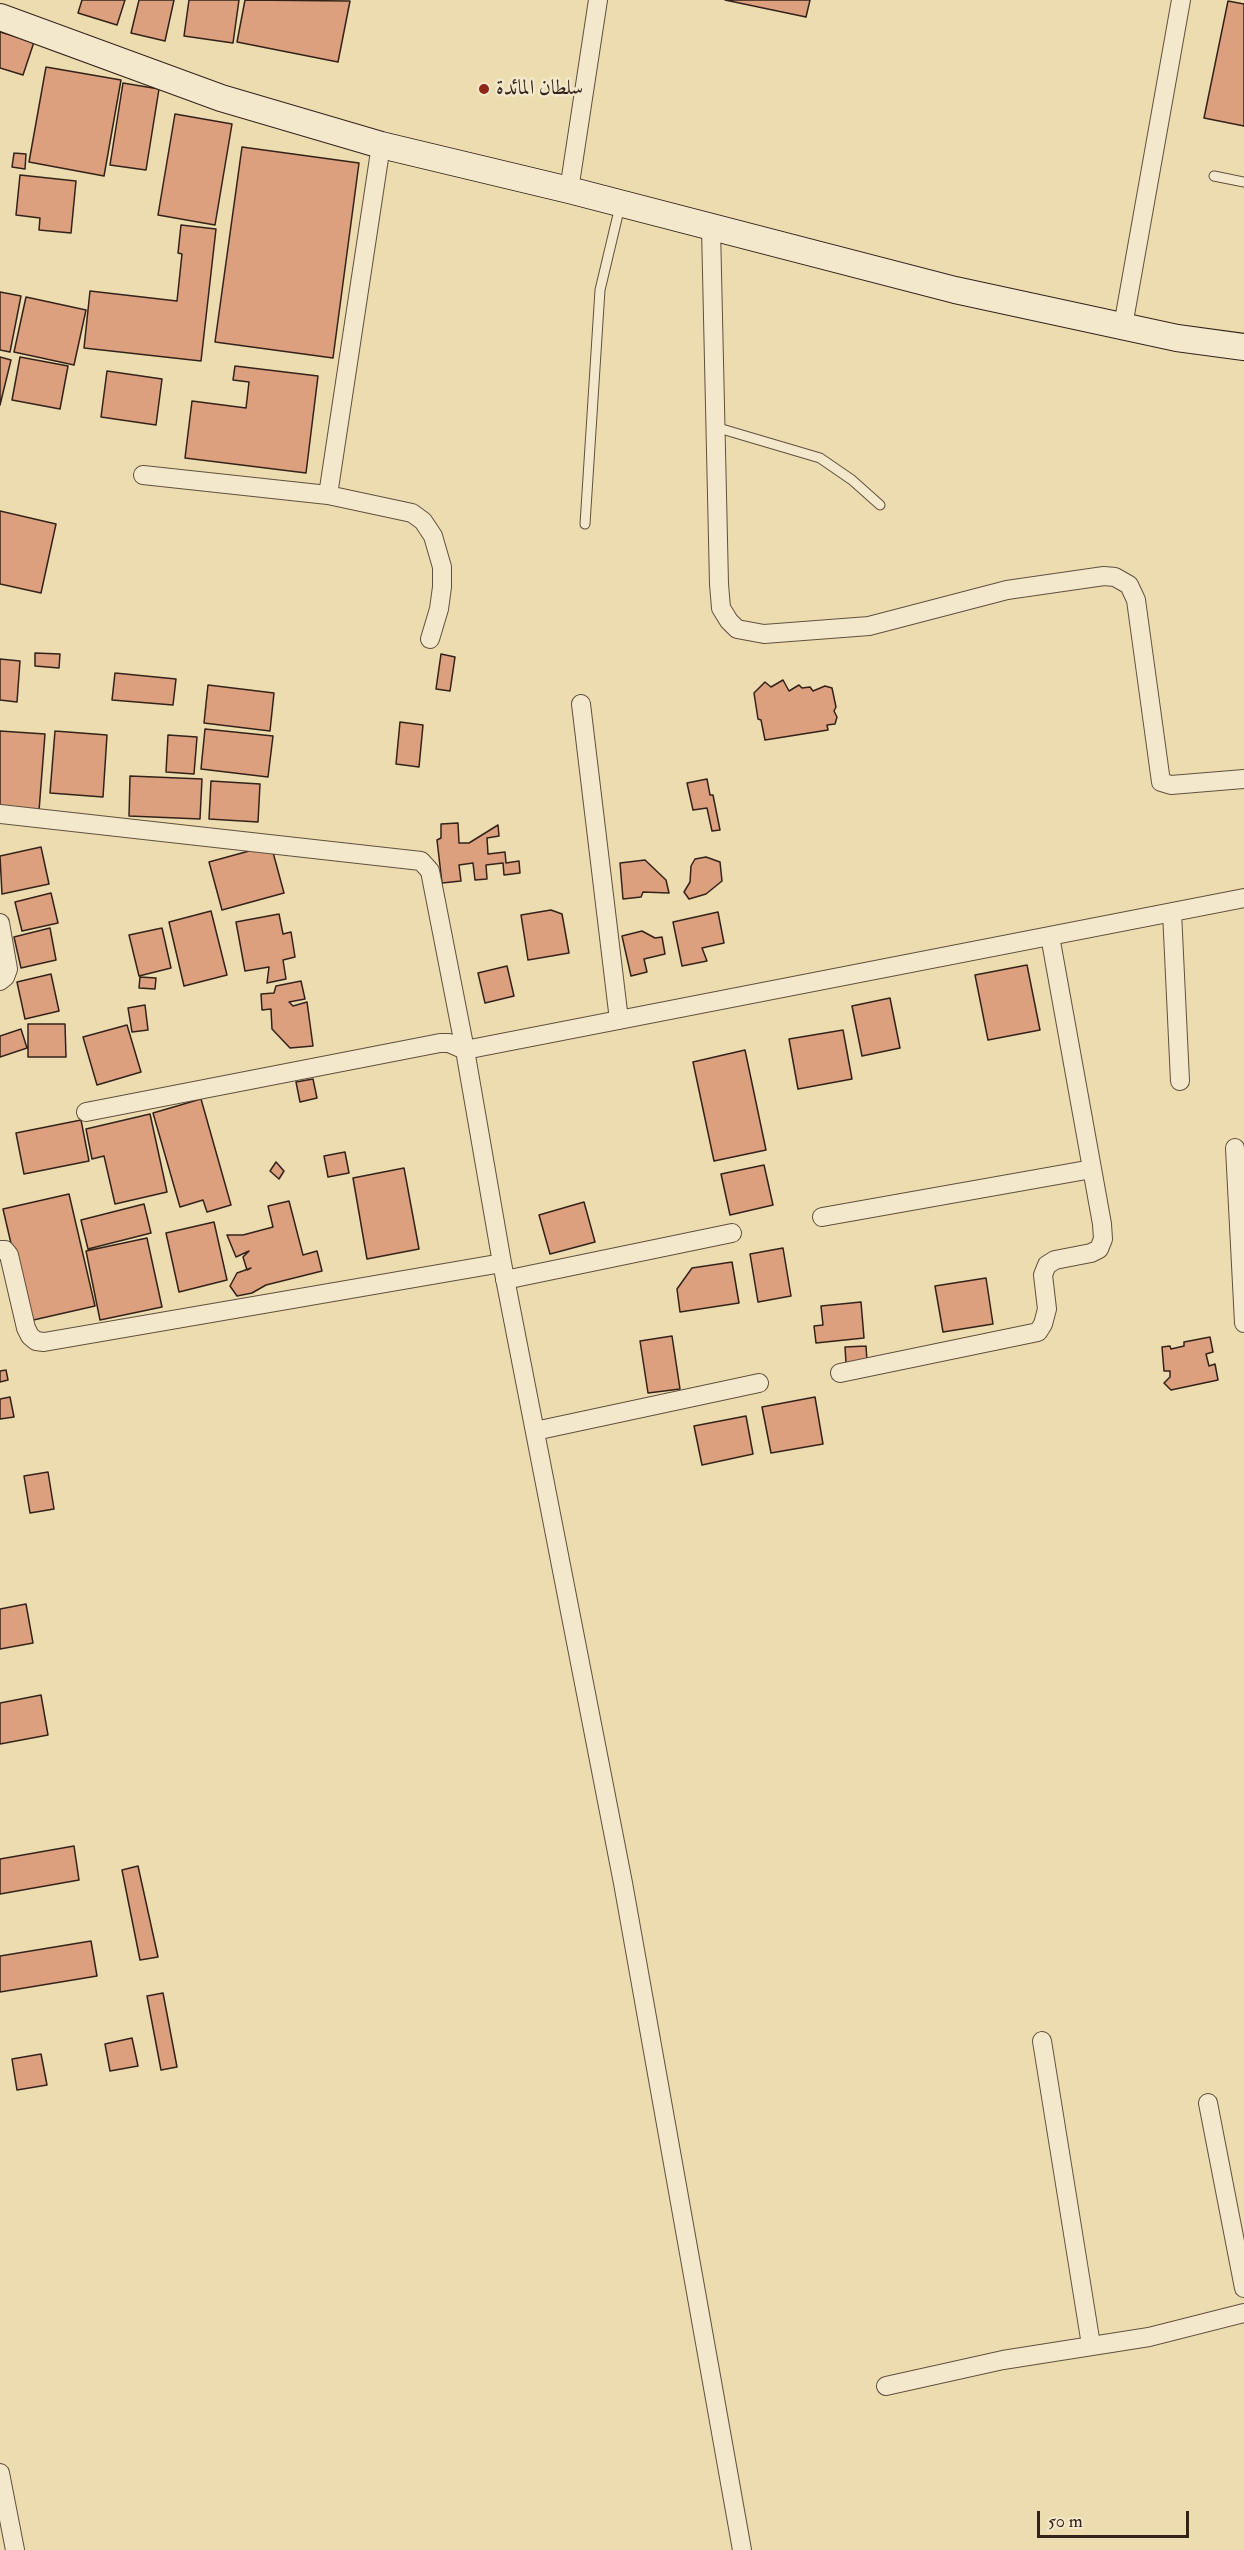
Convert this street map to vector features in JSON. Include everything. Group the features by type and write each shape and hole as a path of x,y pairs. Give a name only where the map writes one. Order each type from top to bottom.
{"main road":[{"path":"0,16 221,98 381,145 569,190 955,291 1177,338 1244,347"}],"street":[{"path":"569,190 598,0"},
{"path":"1123,326 1181,0"},
{"path":"328,495 381,145"},
{"path":"711,228 721,608 729,621 737,629 764,634 869,626 1006,590 1104,576 1115,577 1129,585 1136,600 1161,782 1172,785 1244,779"},
{"path":"143,476 328,495 412,513 423,521 433,536 442,567 439,609 430,639"},
{"path":"581,704 619,1020"},
{"path":"0,814 421,861 430,872 465,1050 504,1272 623,1883 742,2550"},
{"path":"86,1112 449,1042 465,1050 1244,898"},
{"path":"1172,912 1180,1081"},
{"path":"0,923 8,969 5,977 0,981"},
{"path":"840,1373 1038,1332 1044,1324 1047,1309 1042,1275 1047,1265 1055,1260 1091,1253 1099,1249 1103,1239 1050,936"},
{"path":"1235,1148 1244,1323"},
{"path":"822,1217 1092,1169"},
{"path":"0,1250 5,1250 9,1255 26,1328 36,1341 44,1341 504,1272 732,1233"},
{"path":"535,1431 759,1383"},
{"path":"1042,2041 1091,2345"},
{"path":"1208,2103 1244,2288"},
{"path":"886,2386 1003,2360 1149,2337 1244,2313"},
{"path":"0,2473 15,2550"}],"lane":[{"path":"1214,176 1244,182"},
{"path":"585,524 599,299 620,204"},
{"path":"715,427 820,458 852,480 880,504"}],"building":[{"path":"82,0 125,0 117,25 78,13"},
{"path":"139,0 174,0 165,41 131,33"},
{"path":"189,0 239,0 233,43 184,36"},
{"path":"245,0 350,1 338,62 237,42"},
{"path":"725,0 810,0 806,17"},
{"path":"1228,1 1244,4 1244,126 1204,118"},
{"path":"0,32 34,42 23,75 0,68"},
{"path":"46,67 121,80 104,176 29,162"},
{"path":"123,83 159,89 146,170 110,165"},
{"path":"175,114 232,124 215,225 158,215"},
{"path":"242,147 359,163 333,358 215,342"},
{"path":"14,153 26,154 25,169 12,167"},
{"path":"20,175 76,181 71,233 39,230 40,218 16,215"},
{"path":"181,225 216,229 201,361 84,348 90,291 177,301 182,254 178,253"},
{"path":"0,292 21,296 10,352 0,350"},
{"path":"26,297 86,310 74,365 14,352"},
{"path":"0,357 11,360 0,405"},
{"path":"20,357 68,366 60,409 12,400"},
{"path":"235,366 318,376 306,473 185,458 192,401 246,408 249,382 233,380"},
{"path":"107,371 162,379 156,425 101,417"},
{"path":"0,511 56,524 41,593 0,584"},
{"path":"35,653 60,654 59,668 35,666"},
{"path":"441,654 455,657 450,691 436,689"},
{"path":"0,659 20,661 17,702 0,700"},
{"path":"115,673 176,679 173,705 112,700"},
{"path":"783,680 789,691 799,685 802,688 810,687 813,691 825,686 832,688 836,707 834,711 837,717 835,724 827,725 828,730 765,740 761,720 758,719 754,693 765,682 771,687"},
{"path":"208,685 274,693 270,731 204,723"},
{"path":"400,722 423,725 419,767 396,764"},
{"path":"205,729 273,736 268,777 201,769"},
{"path":"0,731 45,734 39,811 0,808"},
{"path":"55,731 107,735 103,797 50,793"},
{"path":"168,735 197,737 194,774 166,772"},
{"path":"130,776 202,779 200,819 129,816"},
{"path":"707,779 710,795 713,795 720,830 712,831 707,808 693,810 687,783"},
{"path":"211,781 260,784 258,822 209,819"},
{"path":"458,823 459,843 469,843 498,825 499,836 487,838 488,854 505,852 506,863 519,861 520,873 504,875 503,863 486,865 487,879 475,880 473,863 459,865 461,881 442,883 437,840 441,838 441,824"},
{"path":"271,845 284,893 222,910 209,862"},
{"path":"41,847 49,884 2,894 0,856"},
{"path":"706,857 720,862 722,881 706,894 689,899 684,892 690,882 691,866 695,859"},
{"path":"645,860 666,880 669,893 643,892 641,897 623,899 620,863"},
{"path":"51,893 58,923 22,931 15,902"},
{"path":"551,910 562,914 569,953 528,960 521,915"},
{"path":"211,911 227,975 184,986 169,922"},
{"path":"718,912 724,943 702,948 707,961 682,966 673,922"},
{"path":"279,914 283,934 291,932 295,957 283,960 286,979 267,983 269,967 245,971 236,922"},
{"path":"50,928 56,960 21,968 14,937"},
{"path":"162,928 171,968 139,976 129,935"},
{"path":"642,931 655,938 662,937 665,954 644,959 647,972 631,976 622,936"},
{"path":"1027,965 1040,1030 988,1040 975,975"},
{"path":"507,966 514,996 485,1003 478,973"},
{"path":"51,974 59,1011 25,1019 17,982"},
{"path":"140,977 156,978 155,989 139,988"},
{"path":"301,981 305,999 289,1002 293,1006 307,1002 313,1046 290,1048 272,1029 271,1009 262,1010 261,994 274,993 276,986"},
{"path":"890,998 900,1048 862,1056 852,1006"},
{"path":"145,1005 148,1030 132,1032 128,1008"},
{"path":"28,1024 65,1024 66,1057 28,1057"},
{"path":"127,1025 141,1072 97,1085 83,1037"},
{"path":"21,1029 27,1048 0,1057 0,1036"},
{"path":"843,1030 852,1079 798,1089 789,1039"},
{"path":"745,1050 766,1150 714,1161 693,1062"},
{"path":"313,1079 317,1098 300,1102 296,1082"},
{"path":"201,1099 231,1205 207,1212 203,1200 180,1207 153,1113"},
{"path":"150,1114 167,1192 115,1204 104,1156 92,1159 86,1129"},
{"path":"81,1120 89,1161 24,1174 16,1133"},
{"path":"345,1152 349,1173 328,1177 324,1156"},
{"path":"276,1162 284,1171 279,1179 270,1171"},
{"path":"764,1165 773,1205 730,1215 721,1174"},
{"path":"404,1168 419,1249 367,1259 353,1178"},
{"path":"69,1194 95,1306 29,1321 3,1209"},
{"path":"289,1201 303,1255 317,1251 322,1271 266,1285 252,1293 237,1296 230,1286 237,1273 247,1269 243,1257 249,1251 236,1257 227,1235 243,1235 273,1227 268,1206"},
{"path":"584,1202 595,1242 550,1254 539,1215"},
{"path":"144,1204 151,1233 88,1249 81,1220"},
{"path":"214,1222 227,1280 179,1292 166,1233"},
{"path":"147,1238 162,1307 100,1320 86,1251"},
{"path":"783,1248 791,1296 758,1302 750,1254"},
{"path":"732,1262 739,1303 680,1312 677,1289 692,1268"},
{"path":"986,1278 993,1324 943,1332 935,1286"},
{"path":"861,1302 864,1338 816,1343 814,1326 823,1325 821,1306"},
{"path":"672,1336 680,1389 648,1393 640,1341"},
{"path":"1210,1337 1213,1352 1206,1354 1209,1366 1215,1364 1218,1380 1171,1390 1164,1383 1170,1377 1170,1371 1164,1371 1162,1347 1170,1346 1171,1349 1184,1346 1184,1342"},
{"path":"866,1346 867,1361 846,1363 845,1347"},
{"path":"6,1370 8,1380 0,1382 0,1371"},
{"path":"10,1397 14,1417 0,1419 0,1399"},
{"path":"815,1397 823,1444 771,1453 762,1407"},
{"path":"746,1416 753,1454 702,1465 694,1426"},
{"path":"48,1472 54,1509 30,1513 24,1476"},
{"path":"26,1604 33,1643 0,1649 0,1609"},
{"path":"41,1695 48,1735 0,1744 0,1703"},
{"path":"74,1846 79,1880 0,1894 0,1859"},
{"path":"138,1866 158,1957 140,1960 122,1870"},
{"path":"91,1941 97,1976 0,1992 0,1956"},
{"path":"163,1993 177,2067 161,2070 147,1996"},
{"path":"132,2038 138,2066 110,2071 105,2044"},
{"path":"41,2054 47,2085 17,2090 12,2059"}],"place":[{"name":"سلطان المائدة","path":"484,89"}]}
